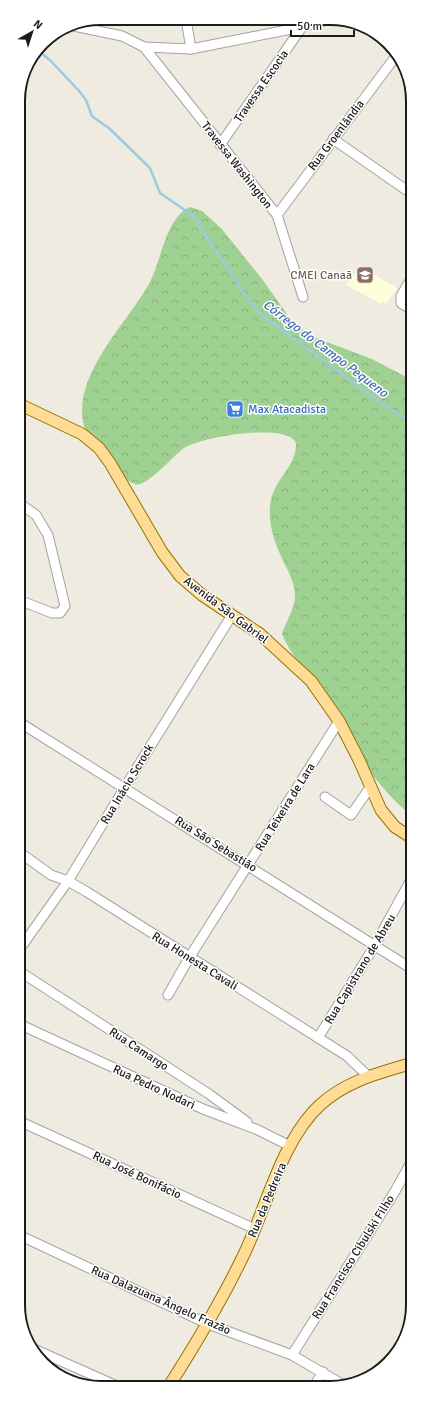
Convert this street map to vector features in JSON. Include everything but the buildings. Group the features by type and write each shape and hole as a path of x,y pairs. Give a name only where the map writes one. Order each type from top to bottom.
{"main road":[{"name":"Avenida São Gabriel","path":"25,407 82,434 99,448 110,463 162,552 180,576 266,639 311,681 339,721 381,810 395,827 406,834"},
{"name":"Rua da Pedreira","path":"171,1381 208,1324 255,1229 290,1146 308,1118 320,1105 348,1085 368,1076 406,1065"}],"street":[{"path":"187,25 191,49"},
{"path":"81,28 122,36 144,47 191,49 309,25"},
{"name":"Travessa Escocia","path":"220,144 302,27"},
{"name":"Travessa Washington","path":"144,47 277,215 303,297"},
{"name":"Rua Groenlândia","path":"277,215 393,59"},
{"path":"333,139 406,190"},
{"path":"406,287 401,296 401,303 406,306"},
{"path":"25,507 36,515 48,535 65,606 60,612 52,614 25,603"},
{"name":"Rua Inácio Scrock","path":"25,942 68,881 232,615"},
{"name":"Rua Teixeira de Lara","path":"168,995 189,958 339,721"},
{"name":"Rua São Sebastião","path":"25,726 249,864 406,964"},
{"path":"325,797 351,814 371,786"},
{"name":"Rua Honesta Cavali","path":"25,856 51,875 68,881 347,1056 368,1076"},
{"name":"Rua Capistrano de Abreu","path":"318,1038 375,945 406,889"},
{"name":"Rua Camargo","path":"25,975 209,1094 258,1130"},
{"name":"Rua Pedro Nodari","path":"25,1027 203,1109 258,1130 290,1146"},
{"name":"Rua José Bonifácio","path":"25,1124 255,1229"},
{"name":"Rua Francisco Cibulski Filho","path":"292,1355 406,1172"},
{"name":"Rua Dalazuana Ângelo Frazão","path":"25,1237 208,1324 292,1355 336,1380"},
{"path":"42,1353 106,1381"},
{"path":"317,1381 323,1372"}],"shaded area":[{"name":"CMEI Canaã","path":"360,266 397,288 386,304 383,302 381,304 346,285"}],"green space":[{"path":"190,207 202,211 221,228 262,279 289,317 299,327 316,338 372,359 406,377 406,810 382,787 357,754 313,682 292,653 282,634 294,604 295,594 291,578 277,548 273,535 270,521 270,507 273,492 293,458 296,443 294,440 281,434 253,433 237,434 205,440 184,448 152,477 140,484 135,484 125,479 121,475 87,435 82,415 84,394 91,374 101,354 140,299 150,282 165,240 175,220 182,212"}],"waterway":[{"name":"Córrego do Campo Pequeno","path":"42,54 50,60 80,92 86,100 92,116 110,129 150,168 160,193 195,217 212,246 236,278 241,290 263,316 387,407 406,418"}],"place":[{"name":"CMEI Canaã","path":"365,275"},
{"name":"Max Atacadista","path":"235,409"}]}
